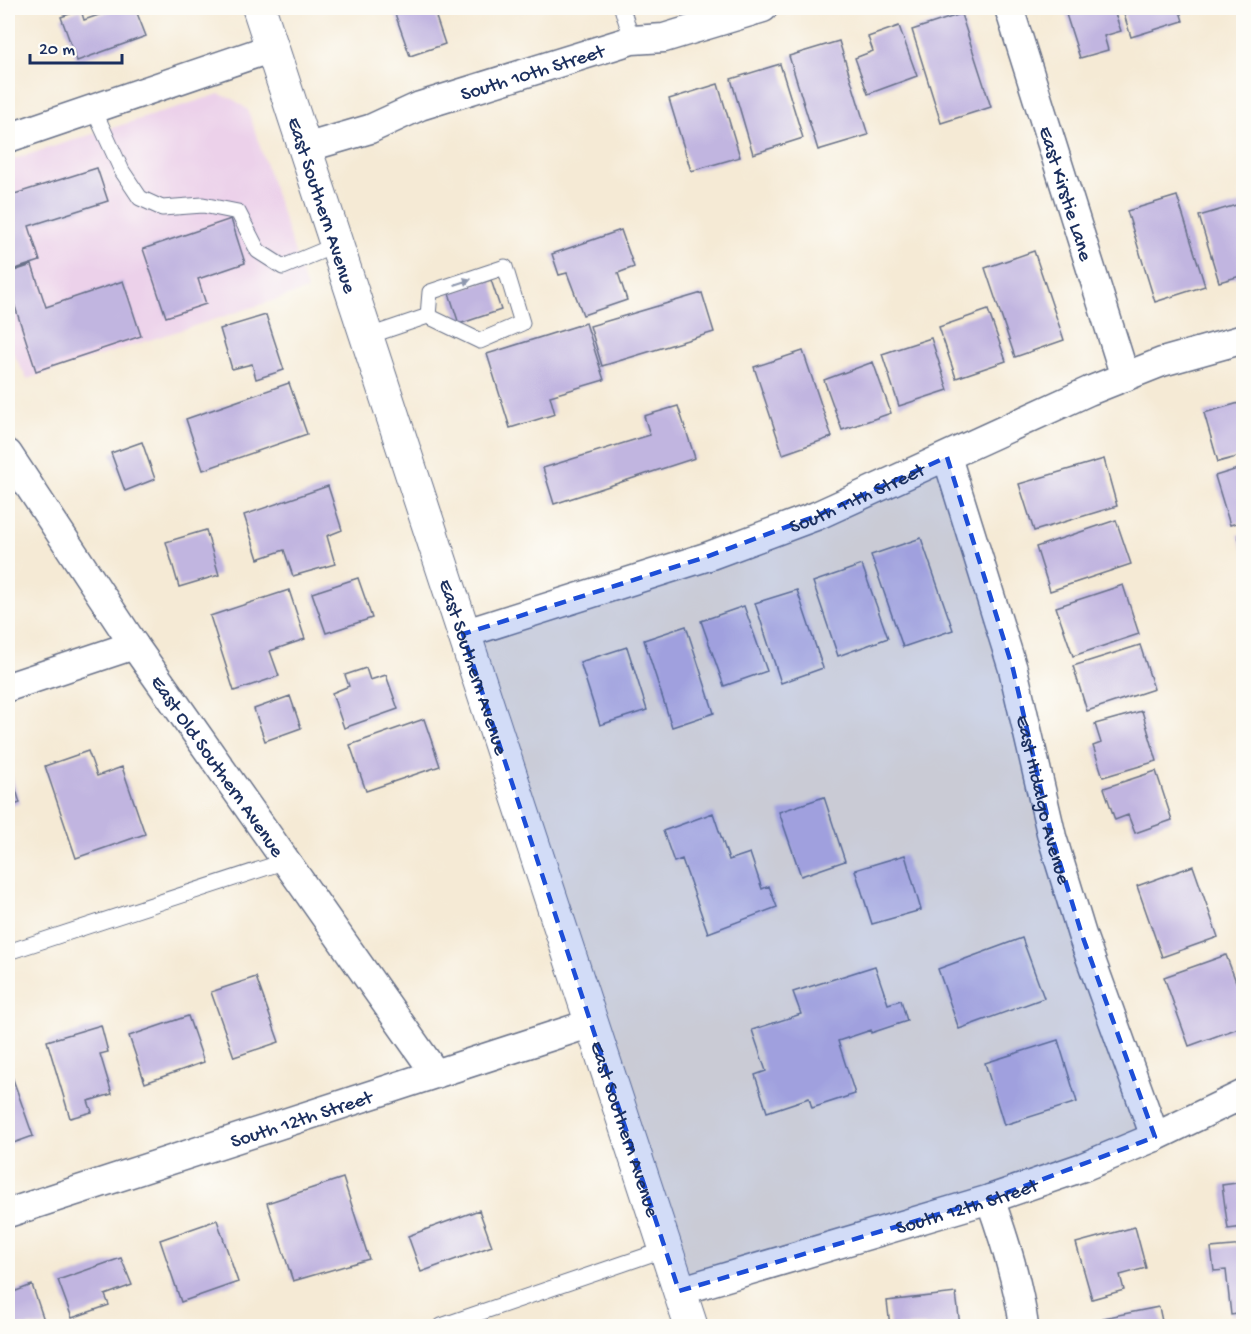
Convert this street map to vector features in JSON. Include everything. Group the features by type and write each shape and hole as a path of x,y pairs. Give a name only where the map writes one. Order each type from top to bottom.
{"main road":[{"name":"East Southern Avenue","path":"258,8 691,1326"}],"street":[{"name":"South 10th Street","path":"305,148 370,129 420,106 632,40 664,38 763,8"},
{"name":"East Kirstie Lane","path":"1009,8 1125,377"},
{"path":"8,138 272,48"},
{"name":"South 11th Street","path":"463,634 706,557 816,516 1089,391 1162,362 1244,339"},
{"name":"East Old Southern Avenue","path":"8,454 134,645 435,1073"},
{"name":"East Hidalgo Avenue","path":"947,457 1013,669 1052,837 1082,935 1155,1137"},
{"path":"8,687 134,645"},
{"name":"South 12th Street","path":"8,1213 592,1023"},
{"name":"South 12th Street","path":"679,1291 990,1199 1083,1167 1155,1137 1244,1094"},
{"path":"990,1199 1007,1247 1024,1326"}],"lane":[{"path":"622,8 632,40"},
{"path":"93,108 122,171 140,198 162,208 203,206 238,212 258,251 283,267 336,245"},
{"path":"366,337 428,316 480,341 522,323 505,267 430,292 428,316"},
{"path":"8,952 286,861"},
{"path":"441,1326 666,1249"}],"highlighted area":[{"path":"947,457 1013,669 1052,837 1082,935 1155,1137 990,1199 679,1291 463,634 706,557 816,516"}],"shaded area":[{"path":"219,94 233,99 248,110 307,290 27,379 8,343 8,161"}],"building":[{"path":"119,8 135,8 146,36 77,61 61,17 81,10 84,20"},
{"path":"393,8 433,8 445,44 410,56"},
{"path":"1064,8 1113,8 1121,31 1104,36 1108,50 1080,58"},
{"path":"1122,8 1179,8 1183,21 1131,37"},
{"path":"961,14 991,107 941,123 912,30"},
{"path":"899,26 917,76 868,94 855,58 873,51 868,37"},
{"path":"839,41 868,135 818,150 789,56"},
{"path":"780,64 803,138 753,154 731,79"},
{"path":"718,84 740,157 691,171 669,99"},
{"path":"97,168 108,201 29,226 40,261 12,270 8,257 8,196"},
{"path":"1177,196 1205,286 1155,302 1127,211"},
{"path":"1243,203 1244,275 1219,282 1199,216"},
{"path":"231,219 245,263 198,279 206,304 166,317 143,249"},
{"path":"621,230 634,267 618,273 627,300 583,315 567,273 559,275 552,254"},
{"path":"1034,251 1064,340 1015,357 985,268"},
{"path":"32,265 46,307 123,281 141,336 36,371 8,285 8,273"},
{"path":"491,280 501,310 459,324 449,293"},
{"path":"702,293 714,332 602,366 590,326"},
{"path":"988,310 1006,361 956,378 939,327"},
{"path":"266,315 284,370 256,379 252,364 232,369 220,329"},
{"path":"586,323 604,380 550,396 555,414 510,428 487,354"},
{"path":"931,338 948,390 899,406 882,354"},
{"path":"803,351 832,437 783,454 754,367"},
{"path":"873,362 891,413 842,430 824,380"},
{"path":"289,383 307,434 203,470 186,419"},
{"path":"1239,403 1244,419 1244,455 1218,462 1204,413"},
{"path":"678,406 695,458 554,504 543,468 650,435 644,416"},
{"path":"142,442 155,479 125,491 111,453"},
{"path":"1104,459 1117,506 1034,531 1019,484"},
{"path":"1244,467 1244,521 1230,525 1215,476"},
{"path":"328,486 342,530 327,536 335,564 293,576 284,550 258,559 244,515"},
{"path":"1116,520 1131,564 1050,591 1036,547"},
{"path":"206,530 219,575 179,587 166,542"},
{"path":"1244,533 1244,550 1243,550 1238,535"},
{"path":"921,538 953,630 903,647 871,555"},
{"path":"862,565 888,638 838,656 813,582"},
{"path":"358,578 372,618 326,633 312,593"},
{"path":"1123,585 1139,634 1073,656 1056,607"},
{"path":"289,590 305,639 270,651 279,676 234,691 210,616"},
{"path":"797,590 823,668 781,683 755,603"},
{"path":"8,606 12,620 8,621"},
{"path":"744,606 767,671 724,686 701,621"},
{"path":"686,626 714,713 672,727 644,640"},
{"path":"1140,645 1154,689 1087,711 1073,666"},
{"path":"627,647 647,710 600,725 580,662"},
{"path":"366,668 370,680 386,675 398,709 344,728 332,693 349,686 345,675"},
{"path":"290,696 301,728 265,741 254,709"},
{"path":"1142,711 1157,761 1103,777 1093,746 1101,743 1095,724"},
{"path":"424,719 440,766 366,791 350,745"},
{"path":"88,751 97,776 122,767 145,834 76,858 45,766"},
{"path":"8,764 20,803 8,807"},
{"path":"1156,771 1172,820 1135,833 1128,815 1115,820 1104,788"},
{"path":"824,797 845,861 801,876 779,812"},
{"path":"713,813 729,860 750,853 762,889 769,886 777,907 708,933 682,859 674,862 663,831"},
{"path":"905,855 921,910 872,924 855,870"},
{"path":"1193,866 1218,937 1162,957 1137,886"},
{"path":"1022,938 1044,998 959,1029 938,969"},
{"path":"1226,955 1244,1003 1244,1026 1189,1046 1164,977"},
{"path":"875,966 888,1004 901,1000 907,1021 838,1041 855,1094 812,1108 809,1098 767,1112 755,1075 766,1071 752,1030 801,1014 793,992"},
{"path":"256,977 279,1042 234,1057 211,992"},
{"path":"188,1016 204,1062 145,1083 129,1036"},
{"path":"101,1025 108,1052 100,1054 112,1094 88,1101 92,1112 70,1118 47,1041"},
{"path":"1058,1040 1077,1102 1004,1125 985,1063"},
{"path":"8,1065 33,1136 8,1145"},
{"path":"343,1178 369,1259 293,1281 267,1203"},
{"path":"1244,1182 1244,1227 1228,1229 1222,1185"},
{"path":"479,1210 492,1246 421,1272 408,1236"},
{"path":"217,1220 238,1282 181,1302 160,1240"},
{"path":"1135,1227 1146,1268 1120,1275 1124,1290 1092,1299 1076,1243"},
{"path":"1244,1245 1244,1313 1231,1315 1226,1270 1214,1271 1211,1248"},
{"path":"121,1258 132,1285 105,1295 109,1305 72,1318 58,1280"},
{"path":"32,1285 46,1326 8,1326 8,1294"},
{"path":"956,1293 960,1326 890,1326 887,1301"},
{"path":"1159,1307 1163,1326 1104,1326 1103,1318"}]}
